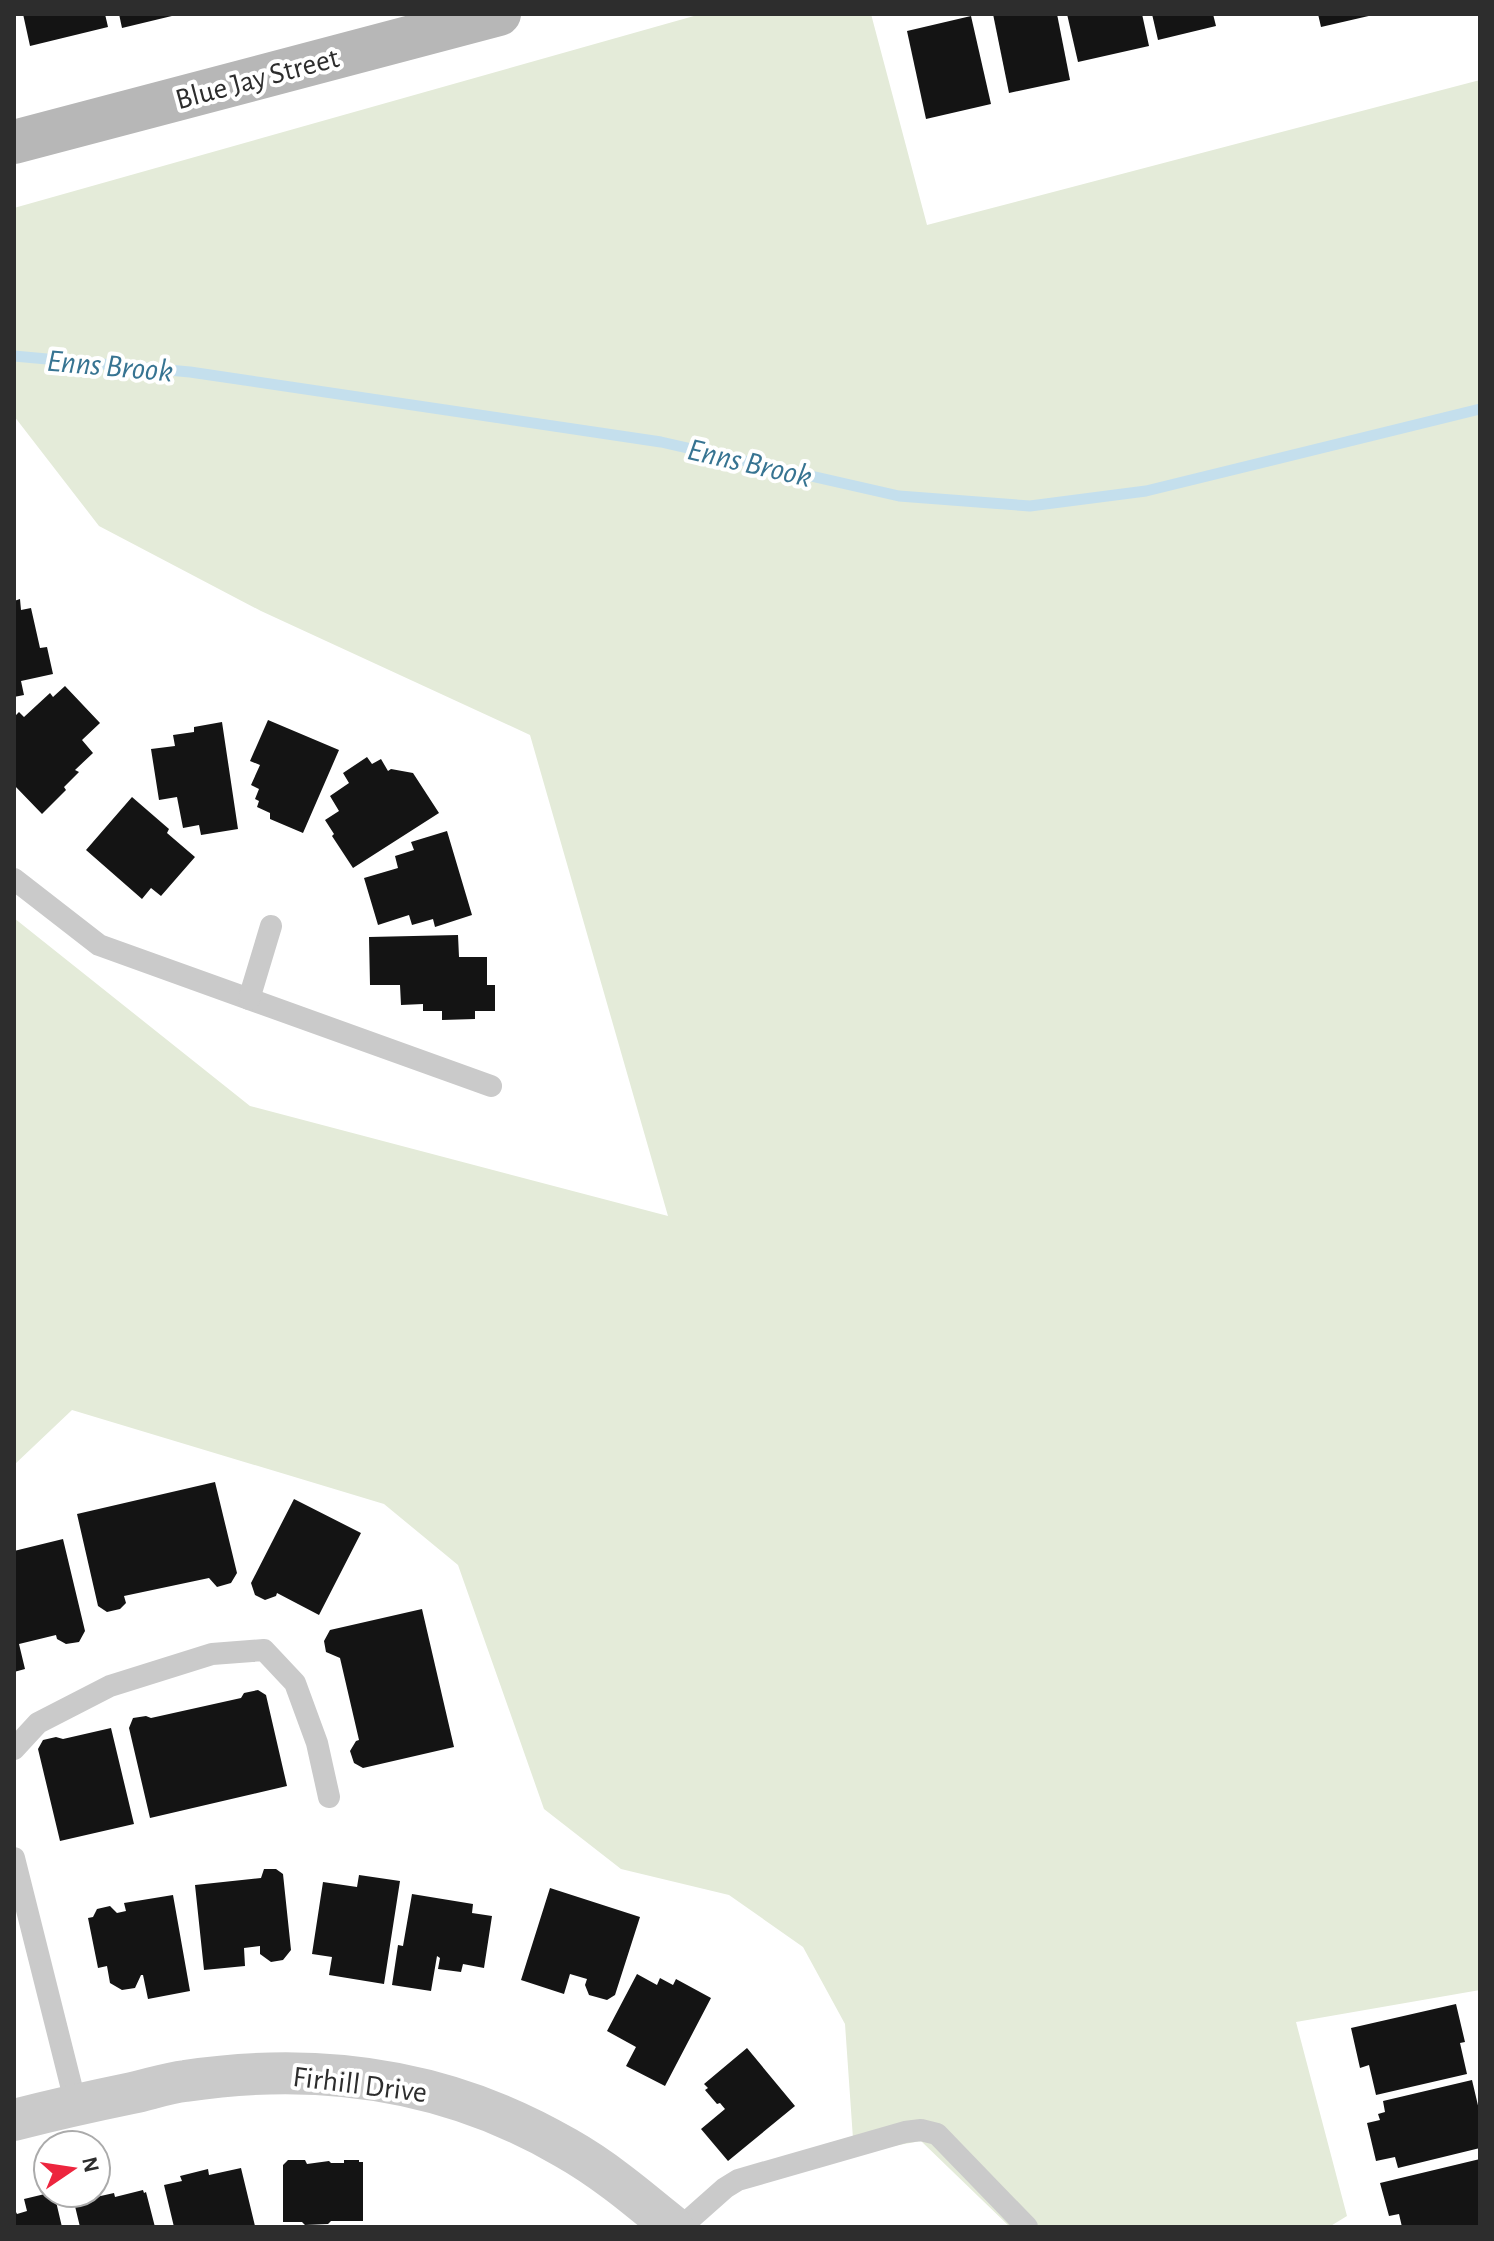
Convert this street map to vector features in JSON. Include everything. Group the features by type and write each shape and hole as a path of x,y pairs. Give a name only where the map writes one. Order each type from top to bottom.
{"street":[{"name":"Blue Jay Street","path":"14,142 499,14"},
{"name":"Firhill Drive","path":"14,2120 184,2081 257,2074 319,2073 384,2081 446,2094 566,2147 619,2183 673,2227"}],"lane":[{"path":"14,879 99,945 491,1086"},
{"path":"249,999 271,926"},
{"path":"14,1749 38,1723 110,1686 212,1654 264,1650 295,1683 317,1743 329,1797"},
{"path":"14,1858 76,2105"},
{"path":"681,2227 738,2180 921,2130 937,2134 1027,2227"}],"green space":[{"path":"701,14 871,14 927,225 1480,80 1480,1990 1296,2022 1347,2216 1329,2227 1010,2227 921,2141 854,2153 845,2024 803,1947 729,1895 621,1869 544,1809 458,1565 384,1504 72,1410 14,1465 14,918 250,1106 668,1216 530,735 261,611 99,526 14,416 14,208"}],"building":[{"path":"23,14 105,14 108,27 30,46"},
{"path":"119,14 176,14 176,15 122,28"},
{"path":"993,14 1057,14 1070,80 1009,93"},
{"path":"1067,14 1142,14 1149,46 1078,62"},
{"path":"1152,14 1213,14 1216,26 1158,40"},
{"path":"1318,14 1373,14 1373,15 1321,27"},
{"path":"971,16 991,104 926,119 907,31"},
{"path":"20,599 21,610 31,608 40,648 47,647 53,674 21,681 24,695 14,697 14,601"},
{"path":"65,686 100,723 82,740 93,753 75,770 79,772 64,787 66,790 42,814 14,785 14,717 19,712 24,717 50,693 53,697"},
{"path":"268,720 339,750 303,833 270,819 270,813 257,807 259,801 255,799 259,789 251,785 260,765 250,761"},
{"path":"222,722 238,829 201,835 199,825 183,828 177,797 159,800 151,749 175,746 173,735 194,732 194,727"},
{"path":"367,757 372,764 381,759 388,771 413,773 439,813 353,868 325,820 339,811 330,796 349,783 343,773"},
{"path":"132,797 195,857 161,896 151,888 142,899 86,850"},
{"path":"447,831 472,915 435,927 433,919 412,925 409,915 378,925 364,878 398,868 395,856 414,850 411,842"},
{"path":"458,935 459,957 487,957 487,985 495,985 495,1011 475,1011 475,1019 442,1020 442,1011 423,1011 423,1004 401,1005 400,985 370,985 369,937"},
{"path":"215,1482 237,1573 231,1583 217,1587 209,1578 124,1596 126,1603 120,1609 107,1612 98,1606 77,1514"},
{"path":"294,1499 361,1533 319,1615 277,1593 265,1600 255,1595 251,1583"},
{"path":"63,1539 85,1631 79,1642 66,1644 56,1635 19,1644 25,1669 14,1672 14,1551"},
{"path":"422,1609 454,1747 363,1768 354,1763 350,1751 359,1740 340,1658 326,1652 324,1641 330,1630"},
{"path":"258,1690 266,1695 287,1786 150,1818 129,1728 133,1718 151,1718 241,1698 244,1693"},
{"path":"111,1728 134,1824 60,1841 38,1749 43,1740 63,1739"},
{"path":"264,1869 276,1869 283,1874 291,1950 283,1960 271,1962 260,1954 260,1946 244,1948 245,1966 204,1970 195,1885 261,1878"},
{"path":"359,1875 400,1881 384,1984 329,1975 332,1957 312,1954 323,1882 357,1887"},
{"path":"550,1888 640,1917 615,1995 607,2000 589,1995 585,1985 587,1979 570,1974 564,1994 521,1980"},
{"path":"412,1894 473,1904 472,1913 492,1916 484,1968 463,1964 461,1972 438,1969 440,1958 437,1956 431,1991 392,1985 398,1945 403,1946"},
{"path":"173,1895 190,1991 148,1999 143,1975 135,1988 122,1990 110,1983 107,1966 98,1968 88,1918 93,1917 97,1909 110,1906 117,1913 126,1911 124,1903"},
{"path":"637,1974 657,1985 660,1978 673,1985 676,1979 711,1998 665,2086 626,2066 636,2047 607,2031"},
{"path":"1456,2004 1465,2042 1460,2043 1467,2074 1376,2095 1369,2065 1360,2068 1351,2028"},
{"path":"747,2048 795,2106 728,2161 701,2129 725,2109 705,2090 708,2088 704,2084"},
{"path":"1472,2080 1480,2114 1480,2148 1398,2168 1395,2157 1376,2161 1367,2123 1380,2120 1378,2114 1385,2112 1383,2101"},
{"path":"1480,2159 1480,2227 1402,2227 1399,2214 1389,2216 1380,2183"},
{"path":"288,2160 305,2160 307,2164 329,2161 344,2163 344,2160 363,2162 363,2221 305,2225 302,2222 283,2222 283,2165"},
{"path":"241,2168 255,2226 174,2227 164,2185 182,2181 180,2176 208,2169 209,2175"},
{"path":"143,2190 146,2192 155,2227 80,2227 76,2209 112,2209 112,2193 115,2197"},
{"path":"32,2197 32,2209 58,2209 62,2227 14,2227 14,2208 17,2214 27,2211 24,2199"}],"waterway":[{"name":"Enns Brook","path":"14,356 190,372 661,442 899,496 1030,506 1146,491 1480,409"}]}
